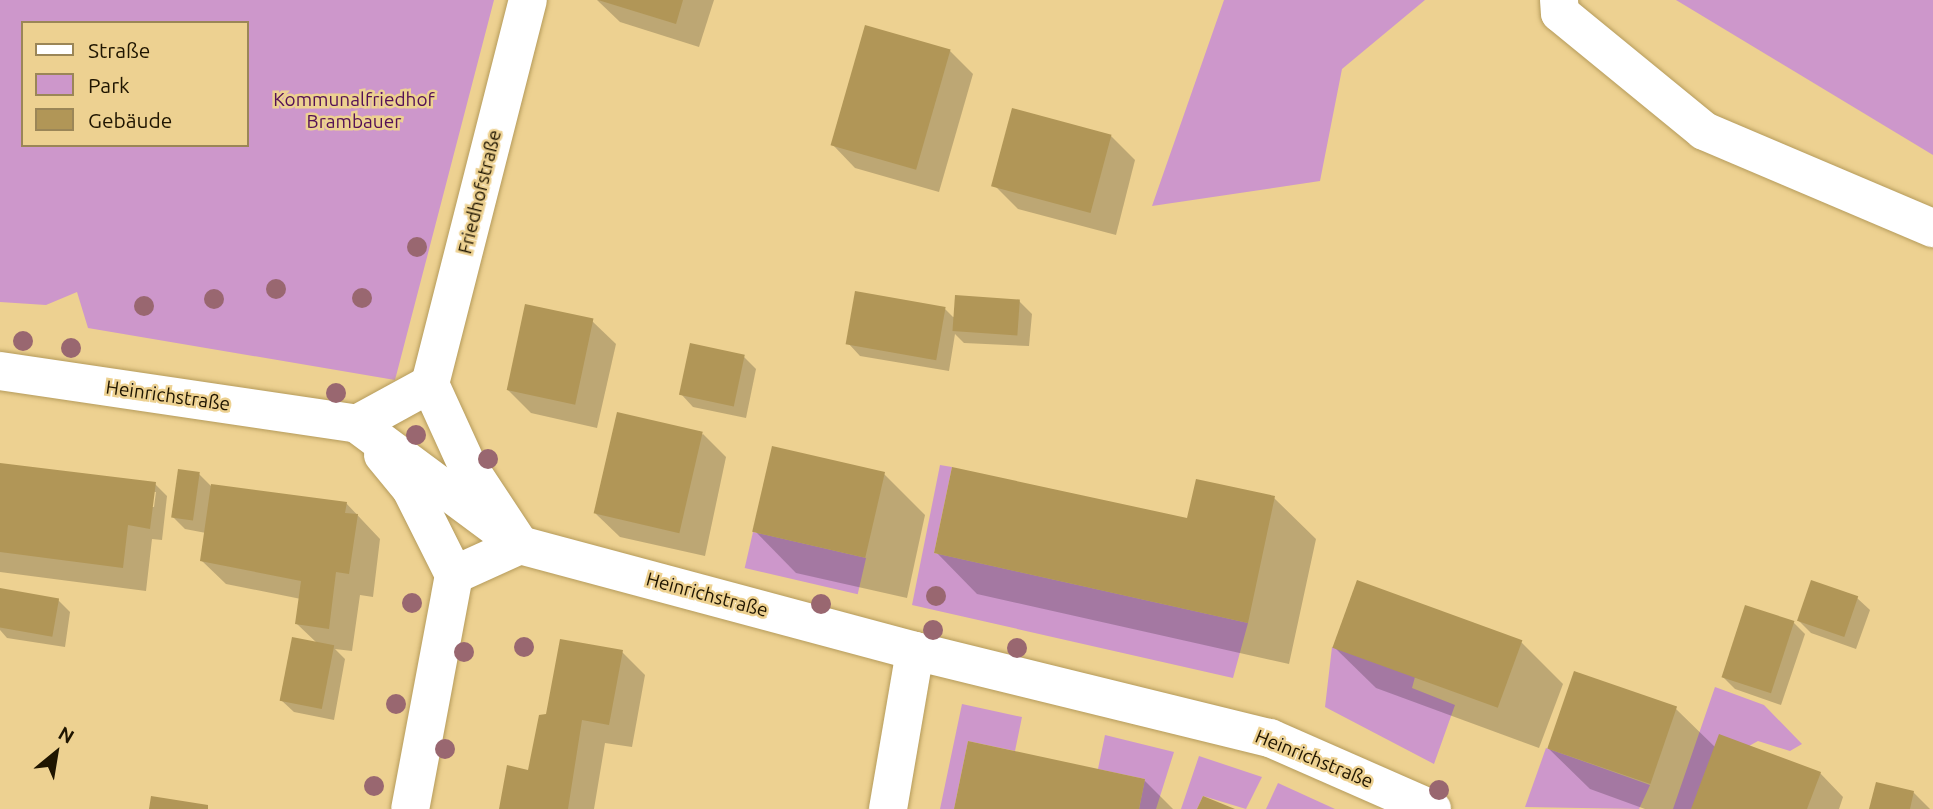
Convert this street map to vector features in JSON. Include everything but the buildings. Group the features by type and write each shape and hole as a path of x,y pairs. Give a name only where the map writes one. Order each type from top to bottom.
{"street":[{"name":"Friedhofstraße","path":"430,384 528,0"},
{"path":"1559,0 1560,13 1704,131 1933,228"},
{"name":"Heinrichstraße","path":"0,371 357,424 520,545 915,650 1270,738 1432,809"},
{"path":"410,809 454,575 411,489 357,424 430,384 466,463 520,545 454,575"},
{"path":"888,809 915,650"}],"green space":[{"name":"Kommunalfriedhof Brambauer","path":"0,0 494,0 395,380 88,328 77,292 46,305 0,302"},
{"path":"1224,0 1425,0 1342,69 1320,181 1152,206"},
{"path":"1676,0 1933,0 1933,155"},
{"path":"940,465 952,467 934,553 1248,623 1233,678 912,605"},
{"path":"753,532 866,558 858,594 745,568"},
{"path":"1332,647 1415,677 1412,688 1455,705 1434,764 1325,707"},
{"path":"1715,687 1764,705 1802,744 1790,751 1758,741 1749,746 1691,809 1673,809"},
{"path":"962,704 1022,717 1015,751 968,741 954,809 940,809"},
{"path":"1105,735 1174,752 1156,809 1139,809 1145,779 1098,769"},
{"path":"1546,748 1650,785 1639,809 1525,807"},
{"path":"1199,756 1262,777 1246,809 1203,796 1197,809 1181,809"},
{"path":"1278,783 1335,809 1266,809"}]}
